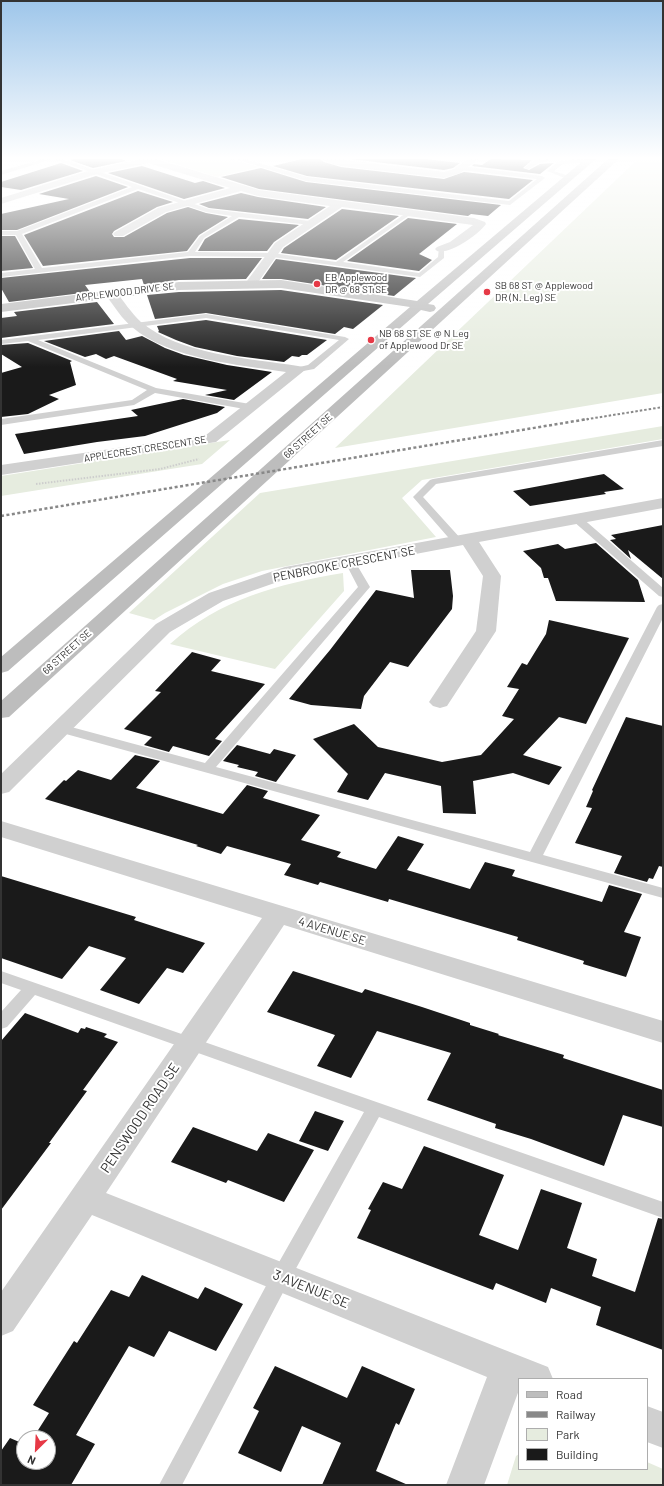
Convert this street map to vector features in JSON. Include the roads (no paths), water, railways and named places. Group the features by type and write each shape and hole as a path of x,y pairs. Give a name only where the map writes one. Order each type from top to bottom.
{"main road":[{"path":"1,667 510,228"},
{"name":"68 STREET SE","path":"1,712 537,228"},
{"path":"384,299 408,294 449,280"},
{"name":"APPLEWOOD DRIVE SE","path":"1,308 178,286 210,284 281,284 384,299 416,308"},
{"name":"APPLEWOOD DRIVE SE","path":"250,285 276,291 416,308 444,313"}],"street":[{"path":"119,234 129,228"},
{"path":"250,285 279,245 302,228"},
{"path":"441,249 454,244 475,228"},
{"path":"111,294 137,325 157,339 197,353 298,370"},
{"name":"APPLECREST CRESCENT SE","path":"1,470 211,439 298,370"},
{"name":"PENBROOKE CRESCENT SE","path":"1,787 163,628 216,597 285,573 663,503"},
{"path":"440,702 486,631 492,576 464,541"},
{"name":"4 AVENUE SE","path":"1,829 663,1032"},
{"name":"PENSWOOD ROAD SE","path":"1,1320 87,1198 278,914"},
{"name":"3 AVENUE SE","path":"87,1198 522,1374"},
{"path":"465,1485 518,1382"},
{"path":"648,1424 663,1430"}],"lane":[{"path":"1,233 18,233 30,228"},
{"path":"190,254 202,237 216,228"},
{"path":"339,262 388,228"},
{"path":"18,233 40,271"},
{"path":"1,275 190,254 272,254 339,262 420,275 441,258 441,249"},
{"path":"1,342 206,316 345,339 310,367 298,370"},
{"path":"28,339 154,390 250,407"},
{"path":"1,422 134,402 154,390"},
{"path":"464,541 418,497 433,482 663,443"},
{"path":"577,519 663,594"},
{"path":"208,768 364,587 350,562"},
{"path":"534,858 663,607"},
{"path":"60,728 663,893"},
{"path":"1,977 663,1210"},
{"path":"1,1023 32,988"},
{"path":"170,1485 281,1277 374,1108"}],"railway":[{"path":"582,420 663,407"},
{"path":"1,516 588,419"}],"place":[{"name":"EB Applewood DR @ 68 ST SE","path":"317,284"},
{"name":"SB 68 ST @ Applewood DR (N. Leg) SE","path":"487,292"},
{"name":"NB 68 ST SE @ N Leg of Applewood Dr SE","path":"371,340"}]}
